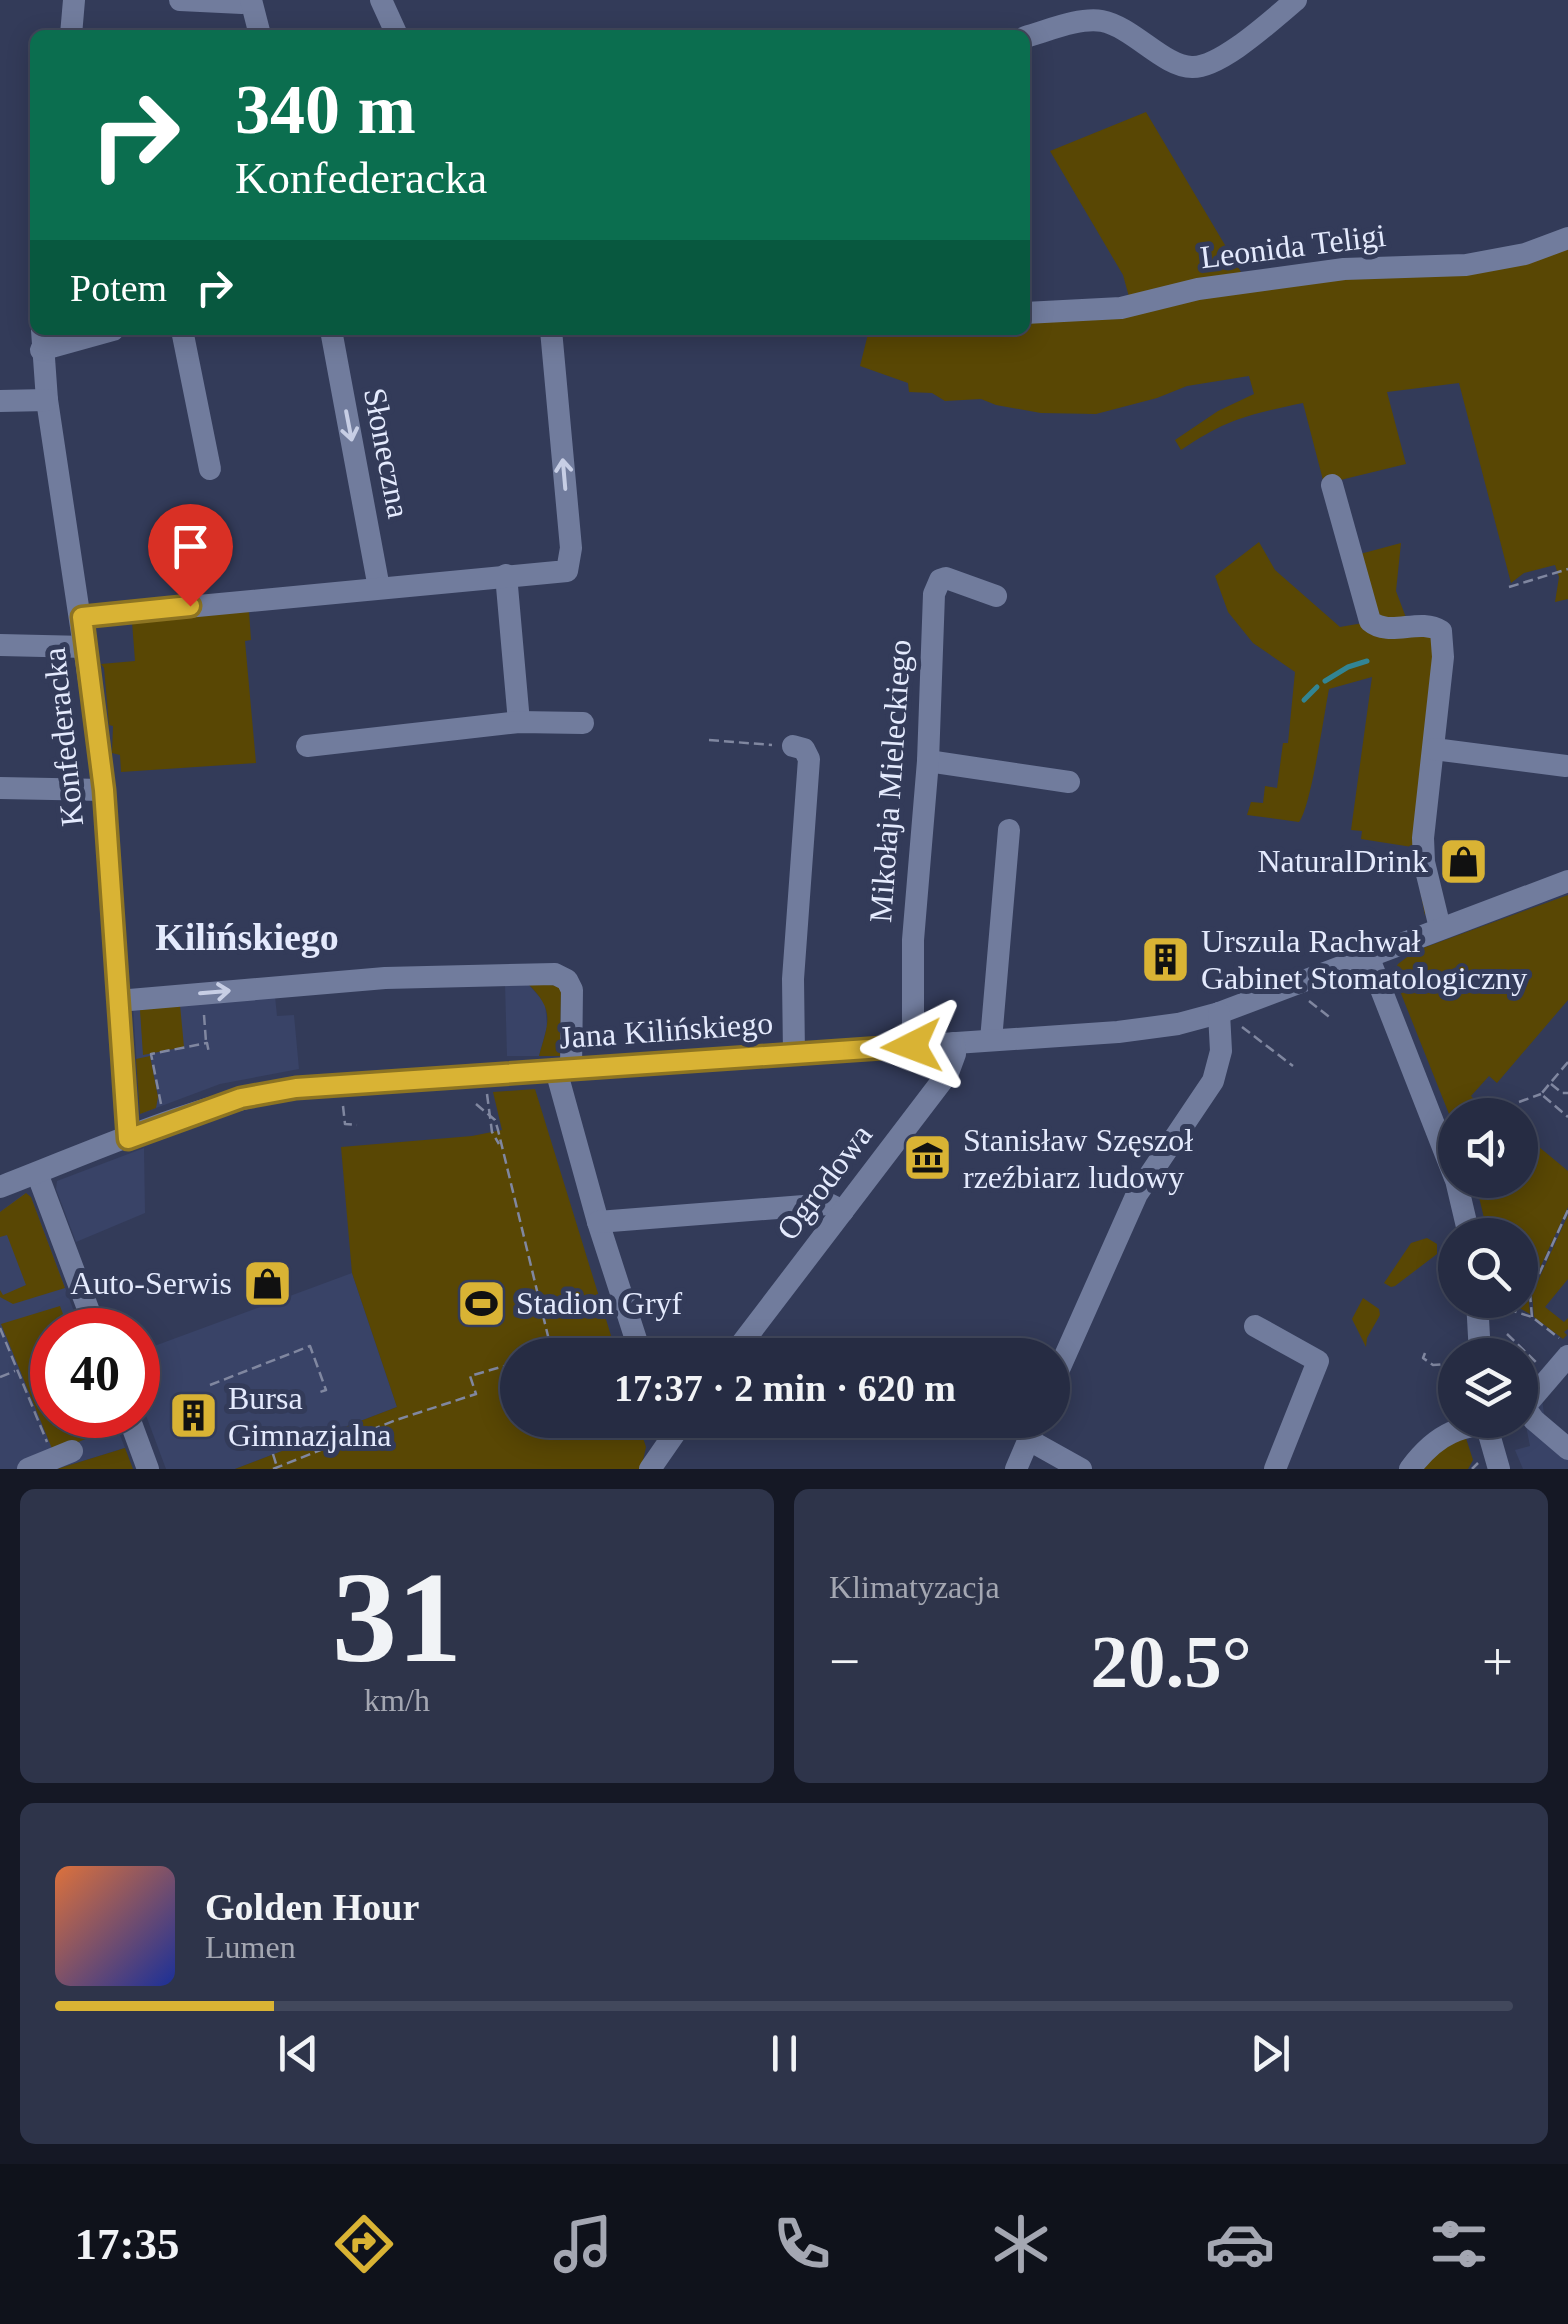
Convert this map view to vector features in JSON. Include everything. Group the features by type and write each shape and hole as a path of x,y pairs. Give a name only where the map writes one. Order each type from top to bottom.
{"street":[{"path":"71,30 74,0"},
{"path":"180,0 248,0 258,30"},
{"path":"382,0 396,30"},
{"path":"1030,35 1097,20 1132,34 1190,68 1209,64 1296,0"},
{"name":"Leonida Teligi","path":"1030,313 1121,308 1198,289 1344,270 1466,265 1525,254 1568,238"},
{"path":"42,340 78,335"},
{"path":"183,335 210,469"},
{"name":"Słoneczna","path":"332,335 378,588"},
{"path":"82,617 567,570 570,548 551,335"},
{"name":"Konfederacka","path":"42,340 47,400 82,617 104,790 128,1139"},
{"path":"0,401 47,400"},
{"path":"1332,485 1370,622 1388,628 1426,624 1441,631 1443,657 1423,838 1424,862 1440,928"},
{"path":"506,575 519,722"},
{"name":"Mikołaja Mieleckiego","path":"912,1046 913,940 928,761 934,594 940,580 946,578 996,596"},
{"path":"0,645 86,647"},
{"path":"307,746 519,722 583,724"},
{"path":"1434,749 1566,766"},
{"path":"794,1054 792,979 800,752"},
{"path":"928,761 1069,782"},
{"path":"0,788 104,790"},
{"path":"991,1040 1009,830"},
{"name":"Jana Kilińskiego","path":"0,1187 202,1111 264,1092 522,1064 564,1070 1148,1029 1227,1017 1368,956 1568,881"},
{"path":"1368,956 1438,1135"},
{"path":"118,1001 421,976 515,981 555,974 564,977 570,984 564,1070 598,1222 636,1338"},
{"path":"1070,1345 1138,1194 1212,1081 1227,1017"},
{"name":"Ogrodowa","path":"747,1338 948,1073 954,1043"},
{"path":"37,1173 88,1308"},
{"path":"598,1222 830,1204 843,1210"},
{"path":"1254,1326 1318,1361 1275,1469"},
{"path":"1538,1379 1566,1349"},
{"path":"1538,1423 1568,1449"},
{"path":"137,1438 148,1469"},
{"path":"650,1469 666,1438"},
{"path":"1016,1469 1030,1438"},
{"path":"1043,1438 1081,1469"},
{"path":"1410,1469 1439,1438"},
{"path":"1489,1466 1497,1438"},
{"path":"36,1466 72,1452"}],"path":[{"path":"1509,587 1568,569"},
{"path":"709,740 800,752"},
{"path":"202,994 209,1053"},
{"path":"1305,994 1332,1020"},
{"path":"1227,1017 1293,1066"},
{"path":"162,1111 151,1054 206,1043"},
{"path":"1530,1098 1541,1094 1568,1062"},
{"path":"492,1084 486,1098 488,1115 502,1149 548,1338"},
{"path":"1550,1084 1568,1093"},
{"path":"1541,1094 1568,1117"},
{"path":"342,1095 345,1124 357,1125"},
{"path":"476,1104 488,1115"},
{"path":"1538,1276 1568,1210"},
{"path":"1532,1318 1566,1349"},
{"path":"0,1328 51,1452 36,1466"},
{"path":"1507,1334 1543,1368"},
{"path":"210,1384 310,1346 326,1390 320,1392"},
{"path":"1424,1353 1422,1358 1438,1365"},
{"path":"273,1454 275,1468 396,1420 476,1394 470,1376 500,1367"},
{"path":"0,1377 16,1370"},
{"path":"143,1374 148,1386 148,1398 139,1376 143,1374"},
{"path":"1472,1469 1489,1466"}],"shaded area":[{"path":"1146,112 1241,272 1247,289 1568,244 1568,599 1555,602 1559,577 1555,565 1524,573 1511,583 1459,383 1387,392 1406,464 1324,484 1303,403 1239,419 1181,450 1175,440 1218,411 1254,394 1249,376 1187,386 1096,414 1041,413 981,399 945,401 932,393 909,392 908,383 860,366 868,335 1030,335 1030,309 1134,315 1123,275 1050,151"},
{"path":"1259,542 1275,570 1340,627 1363,623 1436,638 1425,916 1412,847 1361,839 1362,831 1351,830 1372,677 1329,689 1312,780 1299,822 1247,815 1251,802 1263,803 1265,786 1277,788 1283,743 1288,743 1295,672 1253,643 1228,612 1215,576"},
{"path":"1401,543 1396,591 1408,623 1381,621 1360,554"},
{"path":"249,611 251,640 245,641 256,763 121,772 120,755 112,753 113,726 109,725 101,664 135,661 132,622"},
{"path":"1568,895 1568,1000 1497,1083 1489,1076 1473,1098 1443,1098 1398,986 1394,972 1415,951"},
{"path":"527,983 545,1003 547,1027 539,1056 507,1056 505,984"},
{"path":"527,983 561,986 560,1056 539,1056 546,1009"},
{"path":"275,996 277,1016 294,1015 299,1069 220,1084 140,1114 133,1007"},
{"path":"180,1005 184,1047 143,1055 140,1010"},
{"path":"150,1056 158,1097 156,1108 140,1114 136,1059"},
{"name":"Stadion Gryf","path":"535,1089 612,1338 500,1338 500,1438 643,1438 646,1447 641,1469 235,1469 397,1407 352,1273 341,1147 502,1130 493,1092"},
{"path":"1538,1146 1568,1171 1568,1207 1538,1272 1538,1218 1484,1218 1479,1198 1538,1198"},
{"path":"144,1148 145,1213 76,1242 56,1189 57,1181"},
{"path":"26,1193 31,1197 65,1288 13,1304 0,1297 0,1290 3,1295 26,1285 7,1235 0,1237 0,1212"},
{"path":"24,1194 31,1197 73,1308 30,1308 30,1438 121,1438 125,1448 57,1469 0,1469 0,1212"},
{"path":"1568,1215 1568,1279 1545,1307 1564,1322 1568,1318 1563,1339 1535,1318 1538,1281"},
{"path":"1427,1238 1437,1244 1437,1254 1395,1286 1384,1283 1411,1243"},
{"path":"352,1273 397,1407 235,1469 166,1469 154,1438 160,1438 160,1344"},
{"path":"1363,1298 1379,1309 1380,1315 1366,1347 1352,1319"},
{"path":"30,1315 30,1395 1,1324"},
{"path":"1542,1397 1544,1415 1568,1435 1568,1469 1523,1469 1515,1450 1530,1446 1528,1438 1538,1438 1538,1402"},
{"path":"48,1438 89,1438 53,1451"},
{"path":"1456,1438 1466,1438 1473,1460 1468,1469 1416,1469"},
{"path":"125,1448 133,1469 57,1469"}],"waterway":[{"path":"1325,681 1367,661"},
{"path":"1304,700 1317,687"}],"place":[{"name":"NaturalDrink","path":"1463,861"},
{"name":"Urszula Rachwał Gabinet Stomatologiczny","path":"1166,959"},
{"name":"Stanisław Szęszoł rzeźbiarz ludowy","path":"928,1158"},
{"name":"Auto-Serwis","path":"267,1283"},
{"name":"Stadion Gryf","path":"481,1303"},
{"name":"Bursa Gimnazjalna","path":"193,1416"}],"district":[{"name":"Kilińskiego","path":"247,937"}],"route":[{"path":"190,606 82,617 104,790 128,1139 241,1098 296,1088 912,1046"}]}
